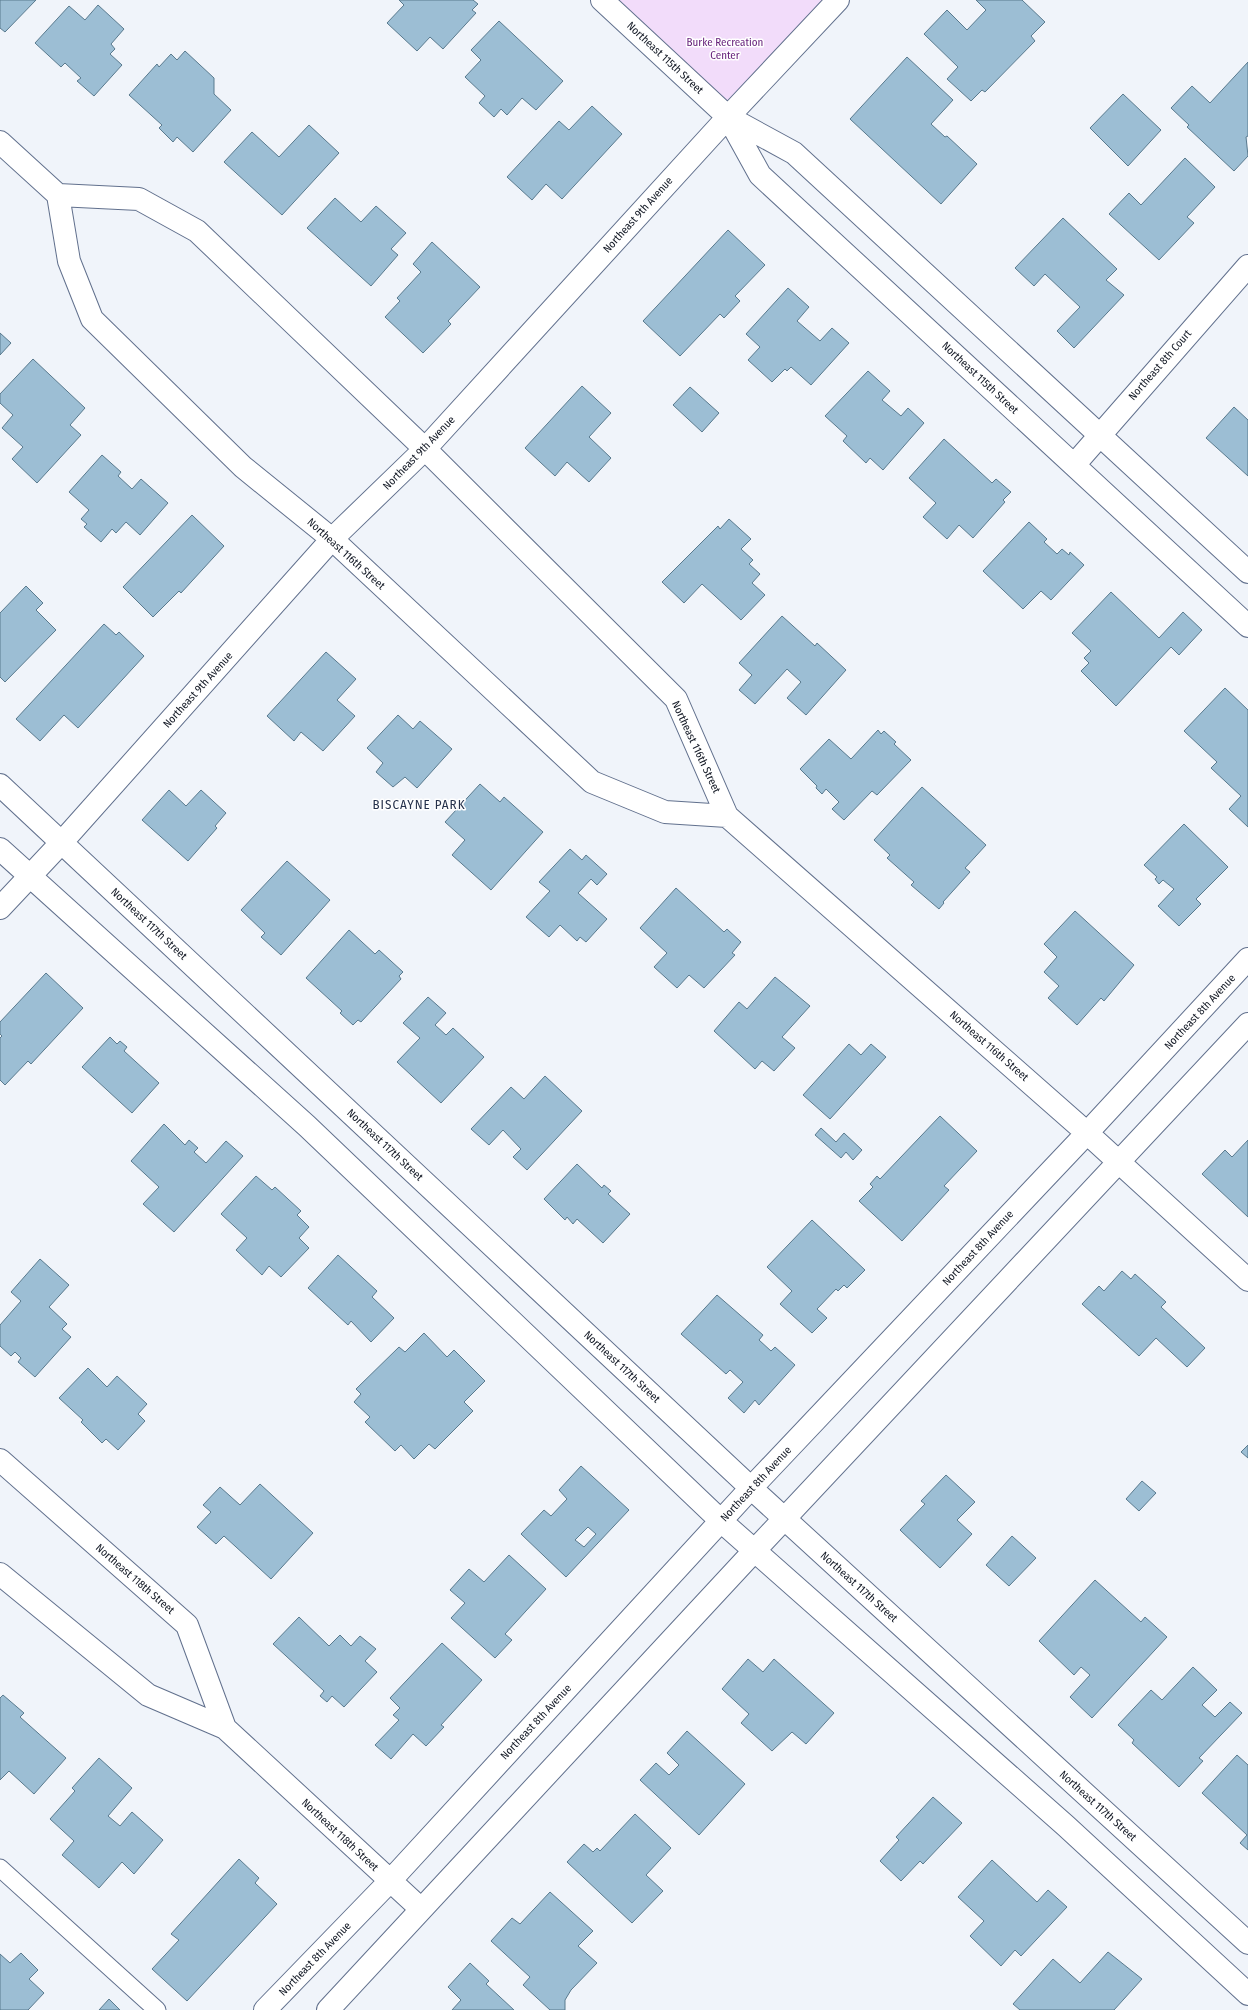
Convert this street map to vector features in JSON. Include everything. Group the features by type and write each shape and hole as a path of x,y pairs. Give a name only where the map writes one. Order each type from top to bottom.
{"street":[{"name":"Northeast 115th Street","path":"602,0 728,117 794,152 1248,572"},
{"name":"Northeast 9th Avenue","path":"0,908 62,842 332,539 425,449 728,117 838,0"},
{"name":"Northeast 115th Street","path":"728,117 760,175 1248,626"},
{"path":"0,142 58,195"},
{"name":"Northeast 116th Street","path":"727,816 666,812 592,782 332,539 243,467 92,319 69,261 58,195 139,199 197,231 425,449 676,699 727,816 1087,1133 1248,1280"},
{"name":"Northeast 8th Court","path":"1074,465 1248,266"},
{"name":"Northeast 117th Street","path":"0,785 751,1488 1248,1943"},
{"path":"0,850 307,1126 721,1521 1066,1826 1248,1994"},
{"name":"Northeast 8th Avenue","path":"265,2010 390,1881 751,1488 1087,1133 1248,959"},
{"path":"328,2010 784,1518 1248,1024"},
{"name":"Northeast 118th Street","path":"0,1460 187,1625 225,1728"},
{"name":"Northeast 118th Street","path":"0,1574 148,1695 225,1728 421,1909"}],"lane":[{"path":"0,1868 157,2010"}],"green space":[{"name":"Burke Recreation Center","path":"602,0 838,0 728,117"}],"building":[{"path":"0,0 36,0 5,32 0,28"},
{"path":"399,0 473,0 478,4 472,10 476,13 443,49 430,37 417,51 387,23 404,5"},
{"path":"976,0 1022,0 1045,22 1031,36 1035,41 985,92 982,90 971,101 947,79 958,67 924,34 947,10 967,30 986,10"},
{"path":"98,5 124,29 111,44 115,49 110,54 122,65 94,96 77,81 81,78 65,63 61,67 35,43 69,6 85,20"},
{"path":"499,21 563,81 536,110 522,98 507,115 501,109 494,117 479,103 485,96 465,77 481,60 471,50"},
{"path":"185,51 214,78 214,94 231,110 193,152 177,137 173,142 159,128 162,125 129,95 157,64 159,67 171,54 177,60"},
{"path":"907,57 953,100 931,124 945,137 947,136 977,164 941,204 850,119"},
{"path":"1248,62 1248,136 1246,137 1248,156 1234,171 1187,127 1189,125 1171,108 1192,86 1210,103"},
{"path":"1123,94 1161,130 1128,166 1090,128"},
{"path":"592,106 622,134 562,199 546,184 532,200 507,177 559,121 569,130"},
{"path":"309,125 339,153 282,215 224,162 252,132 279,157"},
{"path":"1185,158 1215,187 1187,217 1194,223 1159,260 1109,214 1129,193 1141,205"},
{"path":"335,198 361,222 376,206 406,233 391,249 398,255 371,286 307,228"},
{"path":"1063,218 1117,269 1106,280 1124,295 1074,348 1057,331 1080,307 1045,274 1034,286 1015,268"},
{"path":"728,230 765,265 735,296 740,301 724,318 720,314 680,356 643,321"},
{"path":"432,242 480,287 448,321 451,324 423,353 385,317 400,301 397,298 421,272 413,264"},
{"path":"788,288 809,307 797,321 820,341 832,328 849,343 811,385 791,367 787,371 785,369 772,382 748,360 760,347 746,334"},
{"path":"0,333 11,343 0,355"},
{"path":"33,359 85,408 70,425 81,435 37,483 12,459 23,447 2,428 13,415 0,403 0,394"},
{"path":"868,371 890,391 882,400 901,416 908,408 924,423 883,470 870,458 866,463 843,441 847,436 825,416"},
{"path":"582,386 611,413 589,437 611,458 589,482 567,462 555,476 525,448"},
{"path":"690,387 719,413 702,432 673,405"},
{"path":"1234,407 1248,420 1248,476 1206,438"},
{"path":"944,439 992,483 996,479 1011,492 1003,500 1005,502 973,538 959,525 947,539 923,517 936,503 909,478"},
{"path":"102,455 121,472 118,476 132,489 141,479 168,503 140,535 126,522 116,533 112,529 101,542 84,527 87,524 81,519 89,510 69,492"},
{"path":"192,515 224,546 181,593 179,591 153,617 123,587"},
{"path":"729,519 751,539 741,549 753,560 749,564 760,574 752,583 765,595 741,620 702,584 684,603 662,582 718,526 720,529"},
{"path":"1029,522 1047,539 1044,542 1057,554 1062,549 1069,555 1070,552 1084,565 1051,600 1041,591 1023,609 983,571"},
{"path":"26,586 43,603 36,610 56,630 5,682 0,677 0,613"},
{"path":"1111,592 1159,638 1183,612 1202,630 1179,655 1171,647 1116,706 1081,671 1089,663 1084,658 1091,651 1072,633"},
{"path":"782,616 815,646 817,643 846,670 806,715 787,698 801,682 787,669 755,704 739,690 752,675 739,663"},
{"path":"104,624 116,635 119,632 144,656 78,728 64,715 40,741 16,719"},
{"path":"326,652 356,679 337,700 355,716 323,751 301,732 294,741 267,716"},
{"path":"1225,688 1248,710 1248,827 1229,809 1241,796 1211,768 1217,762 1184,731"},
{"path":"398,715 413,729 420,721 452,749 417,788 405,777 393,787 376,772 383,763 367,748"},
{"path":"878,730 881,734 884,731 896,742 894,744 911,760 877,795 872,791 844,820 832,809 839,802 826,789 822,794 816,788 817,786 800,769 829,739 851,759"},
{"path":"480,784 500,802 504,797 543,832 491,890 452,855 465,840 445,822"},
{"path":"922,787 986,845 965,868 970,872 943,902 944,903 939,909 911,885 914,882 887,858 890,855 874,840"},
{"path":"169,790 186,806 201,790 226,813 215,826 217,828 188,861 142,820"},
{"path":"1184,824 1228,867 1196,899 1201,904 1179,926 1158,906 1174,889 1163,880 1159,884 1155,879 1157,877 1144,865"},
{"path":"570,849 582,860 586,855 607,874 597,885 591,879 578,893 607,919 586,942 580,937 577,941 560,925 549,937 526,917 550,891 539,882"},
{"path":"287,861 330,900 281,955 261,937 265,933 241,910"},
{"path":"676,888 724,932 727,929 741,942 732,953 735,955 704,988 689,975 677,988 654,967 667,953 640,928"},
{"path":"1075,911 1134,965 1104,1001 1101,998 1077,1025 1048,998 1059,986 1044,972 1057,957 1044,944"},
{"path":"349,930 375,954 379,950 403,972 399,976 401,979 361,1022 358,1020 353,1025 340,1013 342,1011 306,978"},
{"path":"46,973 83,1008 31,1064 28,1061 5,1085 0,1080 0,1038 2,1036 0,1034 0,1022"},
{"path":"775,977 810,1006 782,1037 795,1048 774,1071 762,1061 755,1069 714,1031 739,1002 747,1009"},
{"path":"428,997 446,1013 435,1025 446,1035 453,1028 484,1057 441,1103 397,1062 420,1038 403,1023"},
{"path":"110,1037 117,1044 120,1041 127,1047 124,1051 159,1083 132,1113 82,1067"},
{"path":"849,1044 861,1055 871,1044 886,1057 830,1119 803,1095"},
{"path":"545,1076 582,1111 527,1170 513,1157 521,1149 503,1130 489,1145 471,1129 511,1087 524,1099"},
{"path":"940,1116 977,1151 944,1186 949,1190 902,1241 859,1201 873,1187 870,1184 877,1176 880,1179"},
{"path":"164,1124 185,1145 189,1140 198,1148 194,1152 206,1163 226,1141 243,1156 174,1232 143,1204 159,1187 131,1161"},
{"path":"821,1128 836,1142 844,1133 862,1150 853,1160 846,1152 841,1158 815,1135"},
{"path":"1248,1140 1248,1217 1202,1174 1225,1150 1232,1157"},
{"path":"577,1164 602,1188 604,1185 611,1191 608,1194 630,1214 603,1243 577,1219 573,1224 567,1217 565,1220 544,1199"},
{"path":"256,1176 272,1190 275,1187 301,1211 297,1215 309,1227 299,1238 309,1248 281,1277 269,1266 262,1275 236,1250 247,1238 221,1214"},
{"path":"812,1220 865,1270 847,1288 844,1285 838,1291 836,1289 817,1309 827,1318 812,1333 780,1304 792,1291 767,1267"},
{"path":"338,1255 377,1291 372,1297 394,1318 371,1342 351,1321 348,1325 308,1288"},
{"path":"40,1259 69,1285 49,1307 67,1324 62,1329 71,1337 35,1377 18,1362 21,1358 15,1352 11,1356 0,1346 0,1325 21,1301 11,1292"},
{"path":"1122,1271 1131,1279 1135,1274 1166,1302 1161,1307 1205,1348 1187,1367 1156,1338 1139,1356 1082,1304 1099,1286 1104,1291"},
{"path":"717,1295 763,1335 759,1340 771,1351 775,1347 795,1365 759,1405 755,1400 744,1413 728,1398 743,1382 730,1370 726,1374 681,1334"},
{"path":"424,1333 447,1357 454,1350 485,1381 464,1402 473,1411 435,1449 429,1444 414,1459 401,1445 395,1451 365,1422 370,1417 354,1402 361,1394 356,1389 399,1347 405,1352"},
{"path":"88,1368 107,1387 117,1376 147,1404 138,1414 145,1421 118,1450 106,1439 102,1443 81,1422 83,1420 59,1398"},
{"path":"1248,1445 1248,1458 1241,1452"},
{"path":"581,1466 629,1510 566,1577 521,1534 544,1510 551,1516 567,1499 559,1490","holes":["588,1527 596,1534 584,1547 575,1540"]},
{"path":"946,1475 975,1502 957,1520 972,1534 940,1568 900,1530 925,1504 921,1501"},
{"path":"1142,1481 1156,1493 1139,1511 1126,1499"},
{"path":"260,1484 313,1533 271,1579 224,1536 216,1544 197,1527 211,1512 203,1505 220,1487 240,1505"},
{"path":"1012,1536 1036,1558 1009,1586 986,1565"},
{"path":"509,1555 546,1589 505,1634 512,1640 495,1658 451,1618 465,1603 450,1590 469,1569 484,1582"},
{"path":"1095,1580 1141,1622 1145,1617 1167,1637 1092,1718 1070,1697 1090,1675 1081,1667 1074,1675 1039,1641"},
{"path":"299,1617 329,1646 340,1635 351,1646 360,1636 376,1649 365,1661 377,1672 344,1707 332,1696 327,1702 320,1696 324,1691 273,1644"},
{"path":"442,1643 482,1680 441,1725 444,1727 426,1746 413,1734 391,1759 375,1745 399,1720 393,1715 400,1708 390,1698"},
{"path":"748,1659 763,1672 774,1659 834,1713 806,1744 792,1732 772,1751 741,1723 749,1714 722,1689"},
{"path":"1193,1667 1217,1690 1202,1705 1215,1717 1230,1702 1242,1713 1199,1758 1203,1761 1179,1787 1132,1743 1134,1740 1118,1725 1151,1690 1162,1700"},
{"path":"3,1695 24,1713 20,1717 66,1758 34,1794 9,1771 0,1780 0,1698"},
{"path":"687,1731 745,1784 699,1835 640,1780 656,1763 669,1775 679,1765 667,1753"},
{"path":"1237,1755 1248,1765 1248,1850 1240,1843 1247,1835 1202,1793"},
{"path":"99,1758 132,1788 108,1816 120,1826 132,1812 163,1840 134,1874 122,1862 99,1888 62,1855 74,1841 50,1819 75,1791 72,1788"},
{"path":"933,1797 962,1823 923,1864 920,1861 901,1881 880,1861 899,1840 896,1837"},
{"path":"635,1814 671,1848 646,1875 663,1891 632,1923 567,1862 584,1844 593,1852 597,1848 600,1851"},
{"path":"239,1859 259,1878 255,1883 277,1904 187,2001 152,1969 179,1940 171,1934"},
{"path":"992,1860 1037,1902 1048,1890 1067,1907 1021,1956 1015,1950 1001,1966 970,1936 984,1921 958,1897"},
{"path":"550,1892 593,1931 578,1946 597,1963 571,1990 565,2000 565,2010 550,2010 523,1985 530,1977 491,1941 512,1918 520,1924"},
{"path":"1108,1952 1142,1979 1114,2010 1020,2010 1013,2004 1053,1959 1080,1983"},
{"path":"21,1953 38,1970 29,1979 44,1993 28,2010 0,2010 0,1954 10,1963"},
{"path":"470,1963 489,1981 486,1984 514,2010 452,2010 461,2000 448,1987"},
{"path":"109,1999 120,2010 99,2010"}],"district":[{"name":"BISCAYNE PARK","path":"419,804"}]}
